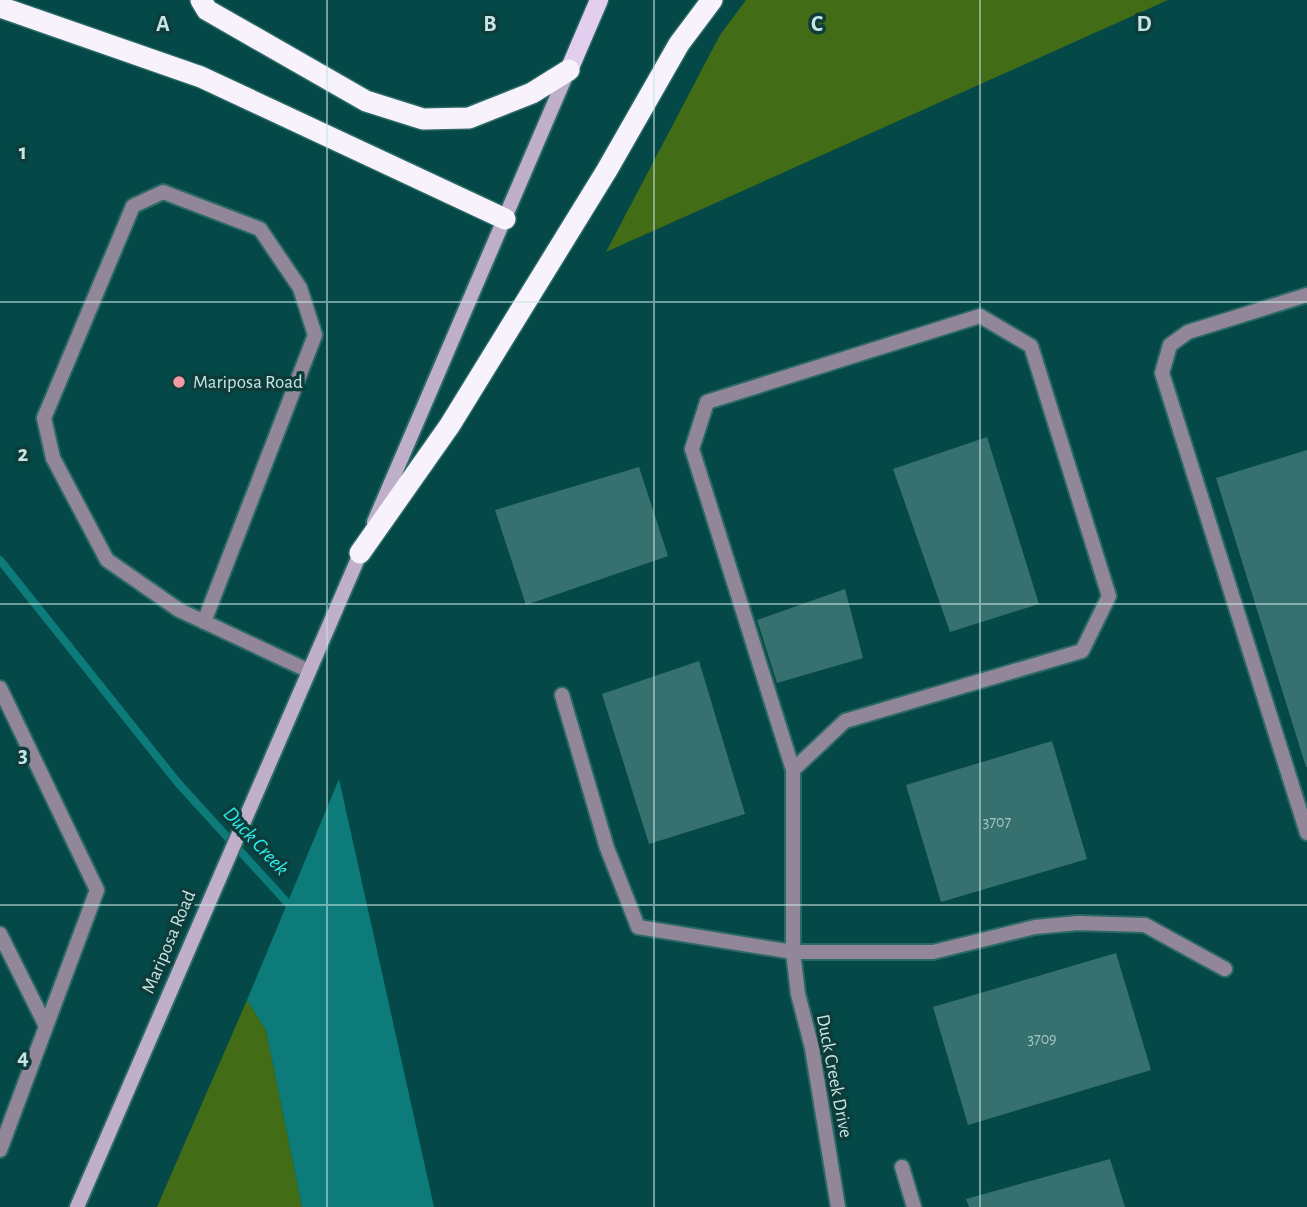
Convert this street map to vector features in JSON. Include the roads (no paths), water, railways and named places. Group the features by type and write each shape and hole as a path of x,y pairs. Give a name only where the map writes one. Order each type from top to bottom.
{"highway":[{"path":"201,0 207,10 366,101 423,119 469,118 532,93 569,70"},
{"path":"360,553 450,425 600,182 679,44 712,0"},
{"path":"0,7 201,77 505,219"}],"main road":[{"name":"Mariposa Road","path":"77,1207 598,0"}],"street":[{"path":"204,622 315,335 300,288 260,229 163,192 134,206 44,418 53,458 107,560 179,610 204,622 309,671"},
{"path":"1307,295 1188,332 1170,345 1162,373 1307,833"},
{"name":"Duck Creek Drive","path":"793,770 845,721 1083,651 1109,596 1031,346 979,316 708,402 692,449 793,770 793,952 798,993 812,1048 838,1207"},
{"path":"0,688 97,890 0,1150"},
{"path":"562,695 607,848 638,927 793,952 933,951 1035,927 1078,923 1145,925 1225,969"},
{"path":"0,934 46,1026"},
{"path":"902,1167 914,1207"}],"water":[{"path":"339,779 434,1207 302,1207 266,1030 247,1000"}],"waterway":[{"name":"Duck Creek","path":"0,560 178,783 293,909"}],"place":[{"name":"Mariposa Road","path":"179,382"}]}
